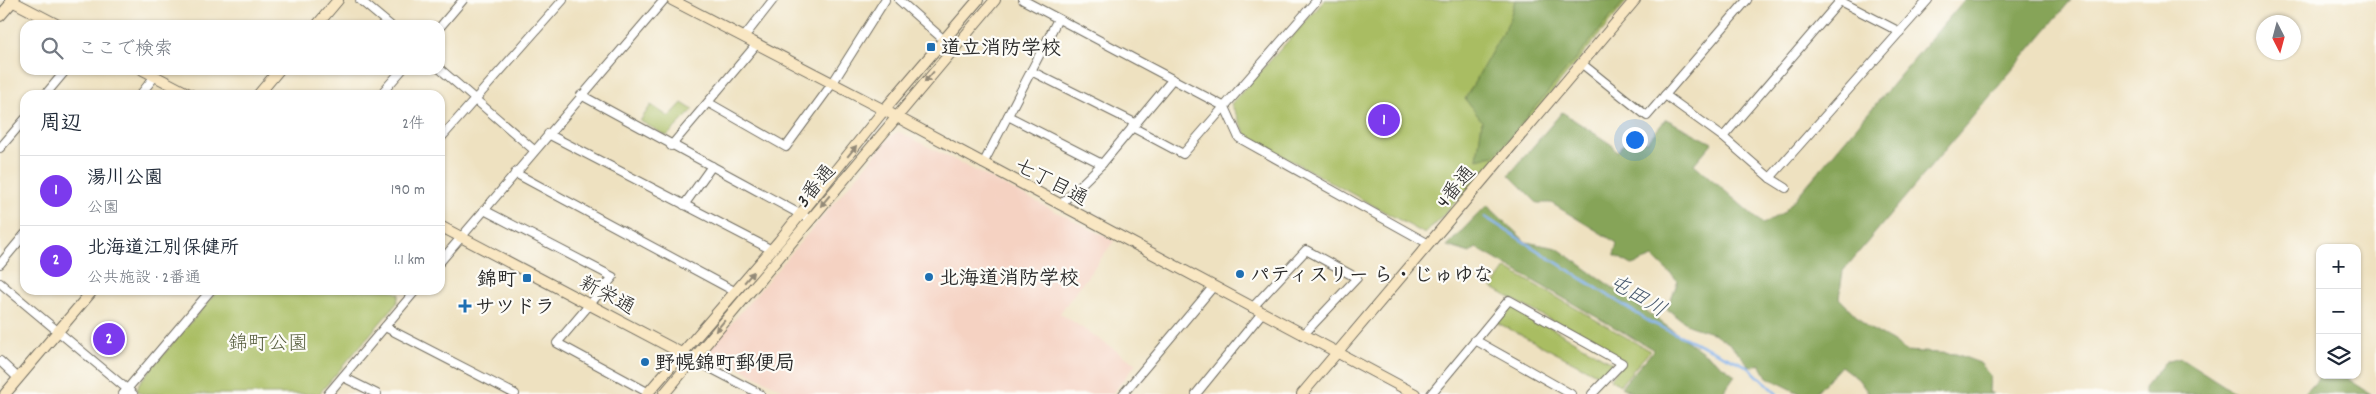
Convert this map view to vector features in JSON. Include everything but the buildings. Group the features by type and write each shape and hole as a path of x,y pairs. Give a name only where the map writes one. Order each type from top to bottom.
{"street":[{"path":"0,16 12,0 49,20"},
{"path":"321,20 338,0"},
{"path":"360,0 384,20"},
{"path":"445,21 463,0"},
{"path":"445,133 563,0"},
{"path":"445,256 664,0"},
{"name":"七丁目通","path":"672,0 884,110 1415,394"},
{"path":"744,37 773,0"},
{"path":"709,103 786,147 832,84 885,0"},
{"path":"899,0 944,40"},
{"name":"3番通","path":"664,394 688,357 736,292 772,250 805,217 884,110 978,0"},
{"name":"3番通","path":"648,393 688,357 805,217 895,117 995,0"},
{"path":"1023,0 1225,107 1239,138 1429,244"},
{"path":"1031,71 1134,125 1183,154 1317,0"},
{"name":"4番通","path":"1302,394 1635,0"},
{"path":"1582,63 1647,116 1747,0"},
{"path":"1724,137 1839,0 1900,32"},
{"path":"1770,178 1928,0"},
{"path":"983,164 1058,19"},
{"path":"671,146 756,45"},
{"path":"445,74 534,150"},
{"path":"49,90 62,75"},
{"path":"262,90 275,75"},
{"path":"384,90 398,75"},
{"path":"144,90 155,76 182,90"},
{"path":"1060,205 1102,164 1172,80"},
{"path":"581,95 671,146 712,166 805,217"},
{"path":"1665,95 1724,137 1770,178 1786,188"},
{"path":"1008,116 1102,164"},
{"path":"0,148 20,125"},
{"path":"548,134 772,250"},
{"path":"684,205 712,166"},
{"path":"515,173 736,292"},
{"path":"484,210 613,277 557,344 648,393"},
{"name":"新栄通","path":"445,229 760,394"},
{"path":"0,264 20,240"},
{"path":"1252,308 1306,250 1357,278 1303,335"},
{"path":"0,283 128,392 207,295"},
{"path":"1122,394 1213,287"},
{"path":"5,394 89,295"},
{"path":"328,394 409,295"},
{"path":"1431,394 1509,300 1622,363 1592,394"},
{"path":"1196,394 1262,313"},
{"path":"385,326 516,394"},
{"path":"1475,340 1571,394"},
{"path":"0,361 18,378"},
{"path":"343,377 376,394"}],"shaded area":[{"name":"北海道消防学校","path":"899,132 1114,241 1060,313 1136,364 1112,394 791,394 711,353 711,347 893,134"}],"green space":[{"path":"1325,0 1628,0 1494,162 1425,234 1247,136 1231,104"},
{"path":"1515,0 1625,0 1494,156 1477,159 1482,121 1465,99 1509,21"},
{"path":"1964,0 2071,0 1843,271 1839,298 1867,327 1906,351 1956,354 1980,363 1990,376 1989,392 1993,394 1869,394 1858,379 1841,366 1815,394 1801,394 1767,377 1760,364 1751,367 1730,344 1715,334 1690,326 1667,309 1678,281 1653,257 1632,265 1614,255 1617,243 1551,203 1537,203 1509,175 1562,112 1612,145 1617,152 1630,136 1647,142 1666,119 1712,143 1694,164 1763,224 1784,212"},
{"path":"682,103 693,110 667,136 640,121 651,105 669,117"},
{"path":"1487,205 1526,242 1557,248 1735,375 1722,394 1634,394 1621,387 1654,350 1476,248 1470,253 1447,246"},
{"path":"1506,268 1650,351 1620,385 1610,379 1625,361 1492,288"},
{"name":"錦町公園","path":"214,295 399,295 397,303 319,394 141,394 137,391 139,383"},
{"path":"1511,305 1613,363 1600,376 1496,322"},
{"path":"2181,358 2237,394 2144,394 2144,388 2165,362"},
{"path":"2317,379 2348,379 2371,394 2304,394"}],"waterway":[{"name":"屯田川","path":"1485,217 1650,322 1747,366 1777,394"}],"place":[{"name":"道立消防学校","path":"931,47"},
{"name":"湯川公園","path":"1384,120"},
{"name":"パティスリー ら・じゅゆな","path":"1240,274"},
{"name":"北海道消防学校","path":"929,277"},
{"name":"錦町","path":"527,278"},
{"name":"サツドラ","path":"465,306"},
{"name":"北海道江別保健所","path":"109,339"},
{"name":"野幌錦町郵便局","path":"645,362"}]}
